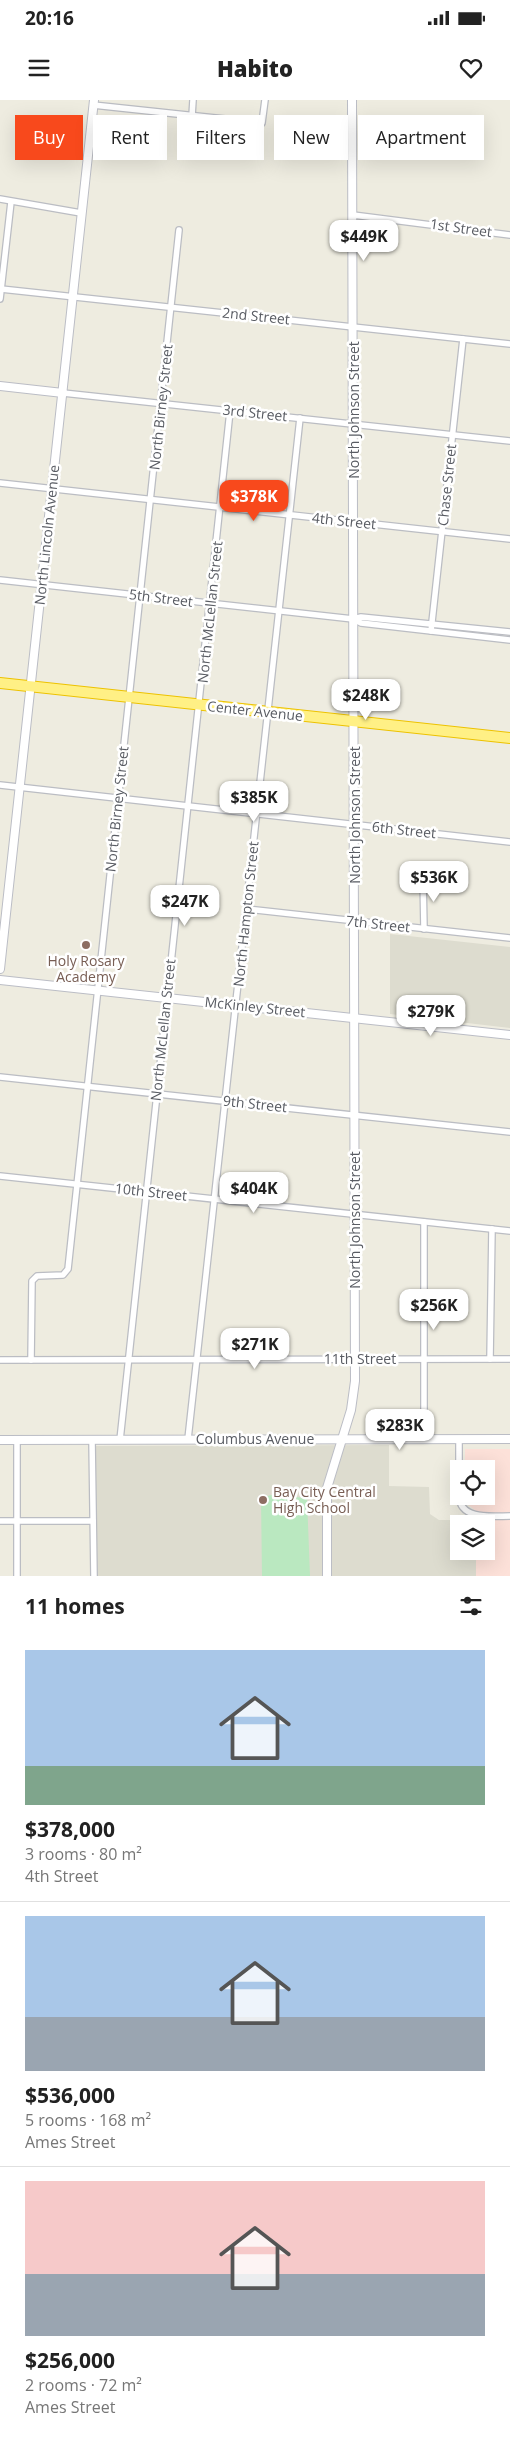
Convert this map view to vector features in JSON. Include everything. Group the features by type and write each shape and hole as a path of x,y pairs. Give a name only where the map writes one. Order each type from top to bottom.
{"highway":[{"name":"Center Avenue","path":"0,683 510,738"}],"street":[{"path":"192,115 193,100"},
{"path":"263,115 265,100"},
{"name":"North Johnson Street","path":"327,1576 327,1488 354,1394 355,1359 352,100"},
{"path":"93,103 184,115"},
{"name":"North Lincoln Avenue","path":"0,969 93,103"},
{"path":"0,199 81,213"},
{"path":"0,299 10,202"},
{"name":"1st Street","path":"353,215 510,235"},
{"name":"North Birney Street","path":"31,1360 32,1281 37,1276 63,1275 68,1270 140,596 152,500 179,230"},
{"name":"2nd Street","path":"1,289 510,344"},
{"name":"Chase Street","path":"431,631 463,339"},
{"name":"3rd Street","path":"0,386 510,441"},
{"name":"North McLellan Street","path":"120,1440 145,1192 211,604 230,411"},
{"name":"North Hampton Street","path":"188,1439 300,418"},
{"name":"4th Street","path":"0,483 510,539"},
{"name":"5th Street","path":"0,580 353,619 362,617 510,632"},
{"name":"5th Street","path":"353,619 361,623 510,640"},
{"name":"6th Street","path":"0,785 510,842"},
{"path":"423,877 424,929"},
{"name":"7th Street","path":"247,909 510,938"},
{"name":"McKinley Street","path":"0,980 510,1035"},
{"name":"9th Street","path":"0,1077 510,1132"},
{"name":"10th Street","path":"0,1176 510,1231"},
{"path":"424,1222 424,1440"},
{"path":"490,1359 492,1229"},
{"name":"11th Street","path":"0,1360 510,1359"},
{"name":"Columbus Avenue","path":"0,1440 510,1440"},
{"path":"16,1440 17,1576"},
{"path":"92,1440 94,1576"},
{"path":"459,1440 459,1460"},
{"path":"463,1505 479,1516 510,1516"},
{"path":"0,1521 93,1521"}],"shaded area":[{"path":"390,934 510,947 510,1028 390,1014"},
{"name":"Bay City Central High School","path":"389,1445 389,1486 429,1487 430,1514 439,1520 450,1520 450,1560 476,1560 476,1576 96,1576 96,1446"},
{"path":"465,1449 510,1449 510,1576 476,1576 476,1560 495,1560 495,1515 475,1515 475,1510 469,1505 495,1505 495,1460 465,1460"}],"green space":[{"path":"271,1495 307,1498 310,1576 262,1576 261,1498"}],"place":[{"name":"Holy Rosary Academy","path":"86,945"},
{"name":"Bay City Central High School","path":"263,1500"}]}
